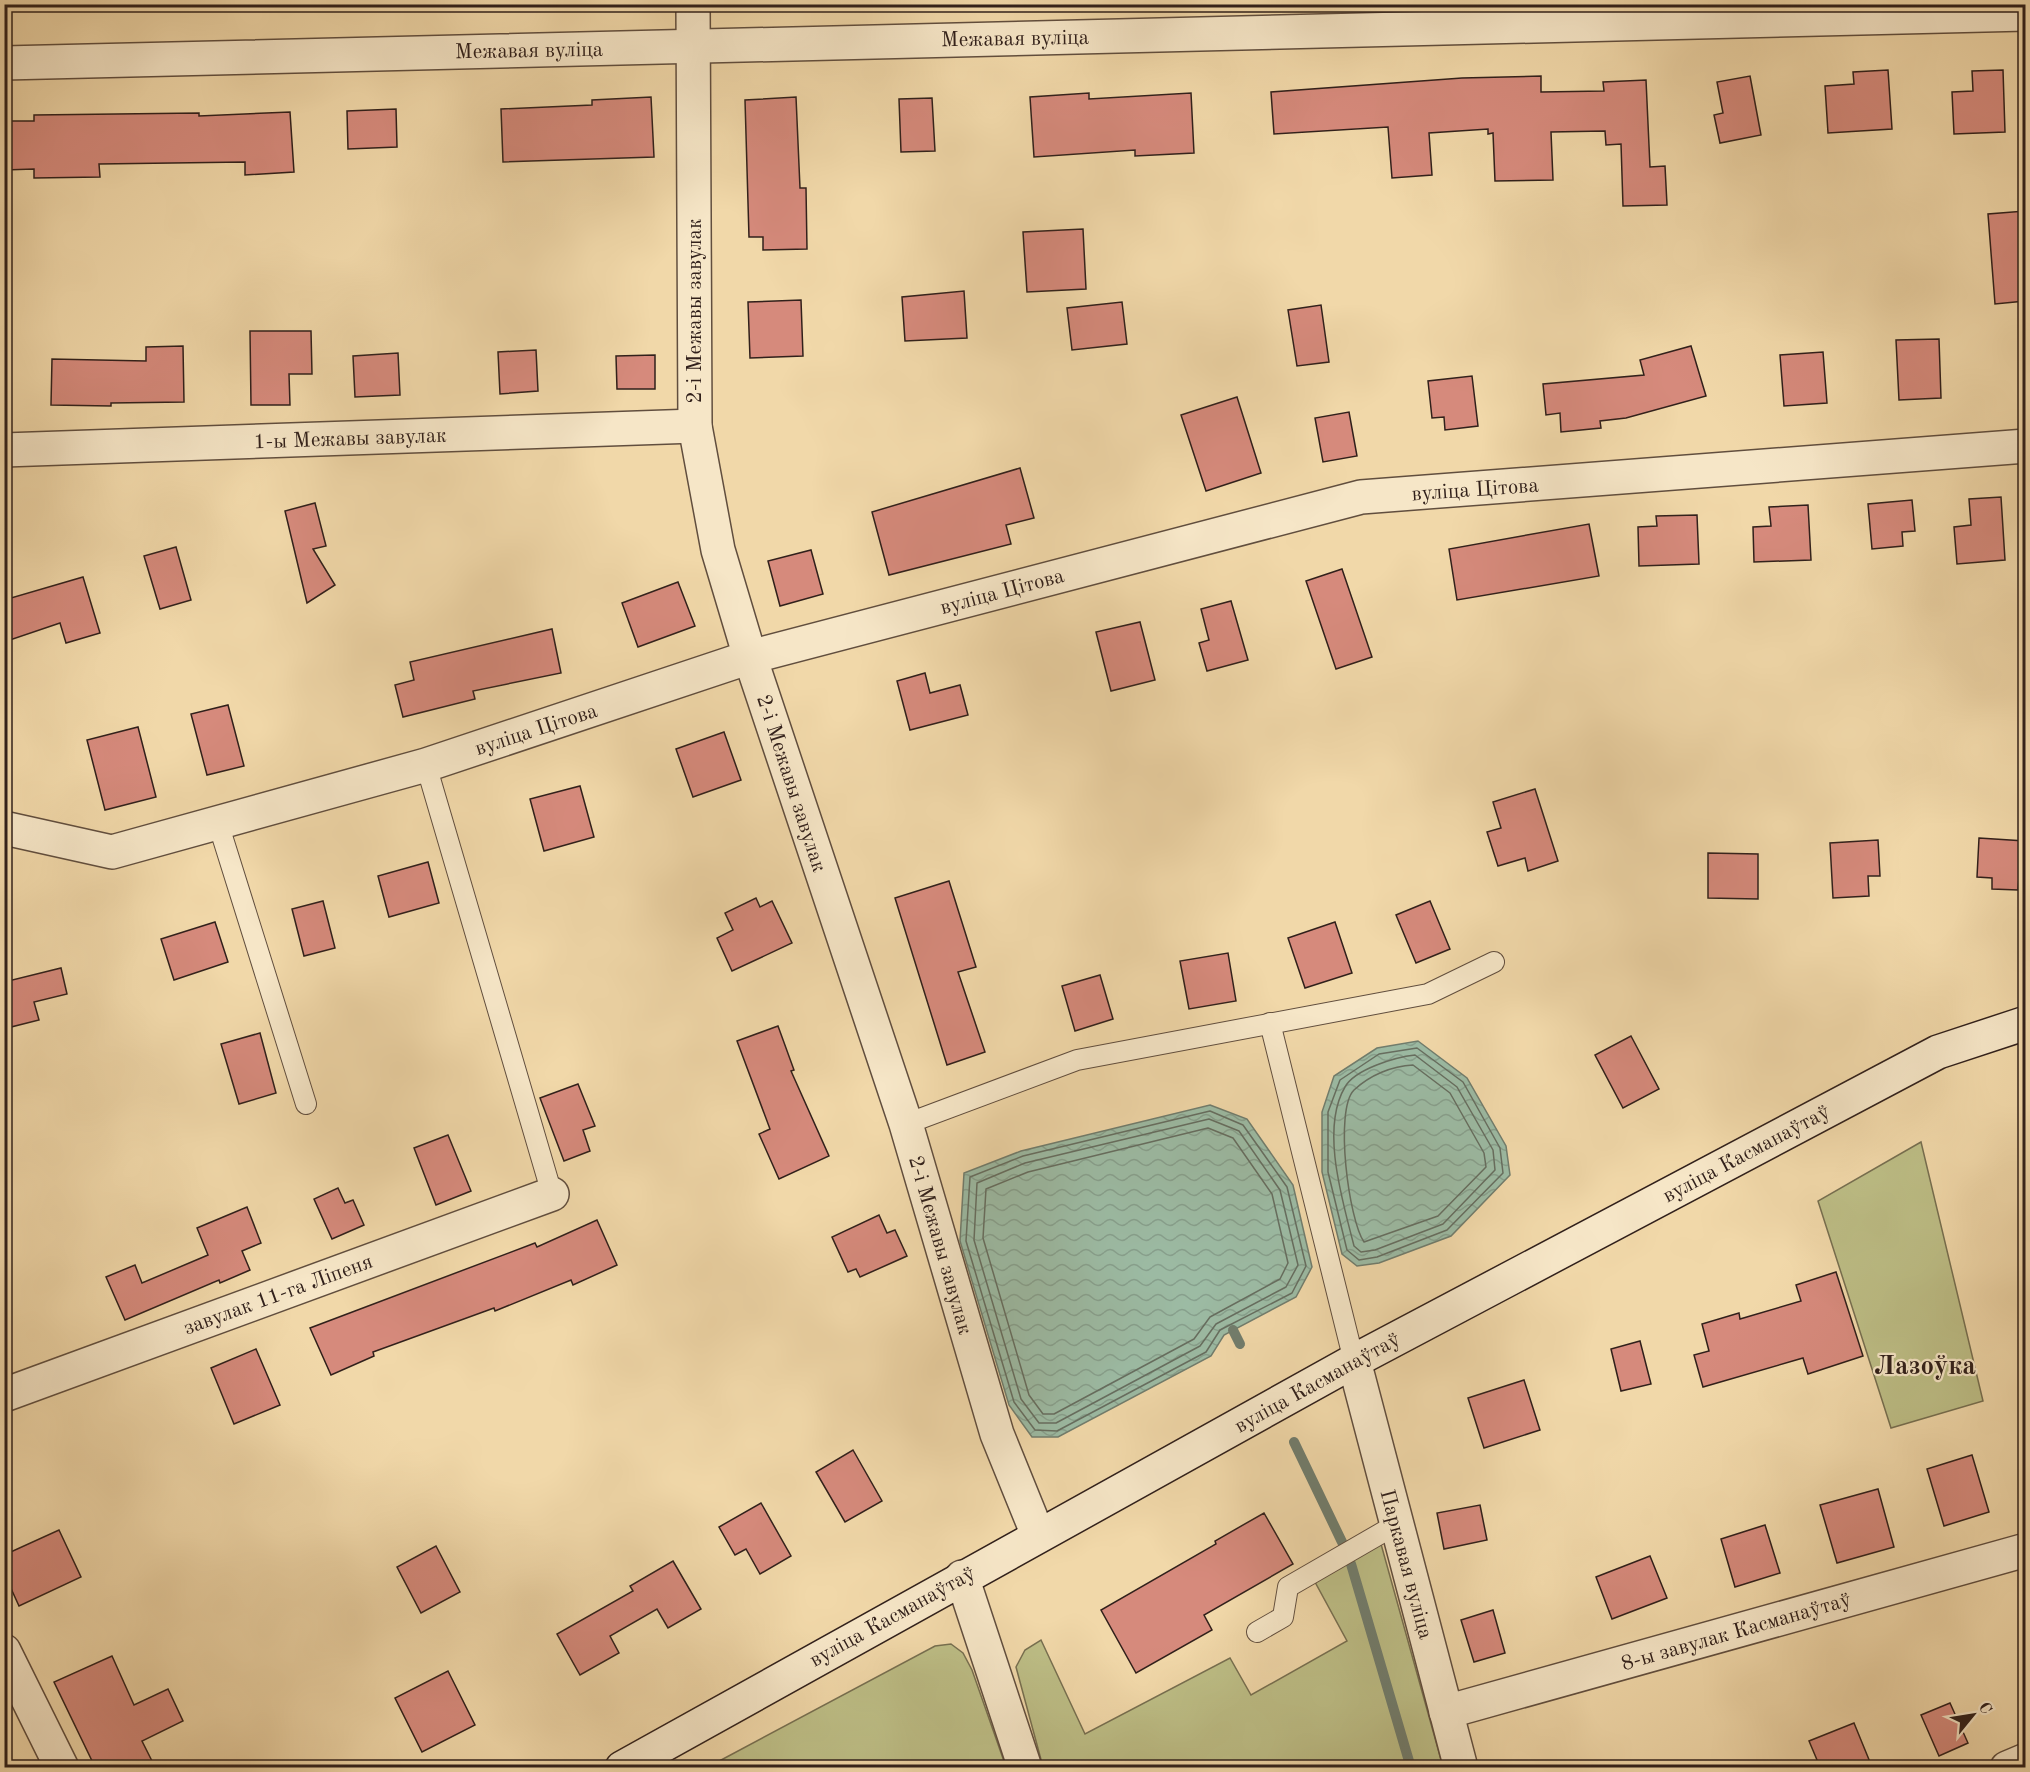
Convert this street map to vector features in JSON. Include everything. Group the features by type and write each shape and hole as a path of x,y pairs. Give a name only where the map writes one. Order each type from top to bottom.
{"street":[{"name":"2-і Межавы завулак","path":"693,4 694,426 718,550 750,657 906,1124 997,1434 1038,1535"},
{"name":"Межавая вуліца","path":"4,63 2025,14"},
{"name":"1-ы Межавы завулак","path":"4,450 694,426"},
{"name":"вуліца Цітова","path":"4,828 112,852 426,765 750,657 1361,497 2025,446"},
{"name":"вуліца Касманаўтаў","path":"622,1767 1354,1361 1938,1052 2025,1023"},
{"name":"завулак 11-га Ліпеня","path":"4,1395 552,1194"},
{"name":"Паркавая вуліца","path":"1354,1361 1461,1767"},
{"name":"8-ы завулак Касманаўтаў","path":"1446,1712 2025,1550"},
{"path":"962,1577 1025,1767"},
{"path":"4,1651 62,1767"},
{"path":"2007,1767 2025,1760"}],"lane":[{"path":"426,765 552,1194"},
{"path":"219,823 306,1104"},
{"path":"906,1124 1077,1060 1428,994 1494,962"},
{"path":"1270,1023 1354,1361"},
{"path":"1257,1632 1283,1617 1288,1587 1397,1524"}],"green space":[{"path":"1921,1142 1983,1401 1891,1428 1818,1201"},
{"path":"1381,1544 1443,1767 1043,1767 1016,1667 1025,1650 1041,1640 1085,1734 1230,1658 1251,1695 1347,1641 1315,1582"},
{"path":"951,1644 963,1653 972,1670 1006,1767 708,1767 935,1646"}],"water":[{"path":"1418,1041 1467,1078 1506,1146 1510,1175 1451,1236 1379,1263 1357,1266 1342,1254 1322,1172 1322,1112 1334,1076 1377,1048"},
{"path":"1210,1105 1247,1119 1293,1185 1312,1267 1296,1297 1224,1335 1211,1356 1058,1437 1032,1437 1009,1405 960,1241 964,1173 1021,1151"}],"building":[{"path":"1888,70 1892,129 1828,133 1825,86 1854,84 1853,72"},
{"path":"2003,70 2005,132 1954,134 1952,92 1973,91 1972,71"},
{"path":"1541,76 1541,92 1604,91 1603,82 1646,80 1650,167 1665,166 1667,205 1623,206 1621,144 1606,145 1605,131 1551,132 1553,180 1495,181 1493,133 1488,134 1488,129 1429,133 1432,175 1392,178 1388,127 1274,134 1271,92 1462,78"},
{"path":"1750,76 1761,135 1720,143 1714,115 1723,113 1717,82"},
{"path":"1089,93 1089,99 1191,93 1194,153 1135,156 1135,150 1034,157 1030,97"},
{"path":"651,97 654,157 503,162 501,109 592,105 592,100"},
{"path":"796,97 800,188 806,188 807,249 763,250 763,237 749,237 745,100"},
{"path":"932,98 935,151 901,152 899,99"},
{"path":"396,109 397,147 348,149 347,111"},
{"path":"290,112 294,172 245,175 245,162 99,164 100,177 34,178 34,169 4,170 4,121 34,121 34,115 199,113 199,116"},
{"path":"2025,211 2025,301 1995,304 1988,214"},
{"path":"1083,229 1086,289 1027,292 1023,232"},
{"path":"964,291 967,338 905,341 902,297"},
{"path":"801,300 803,356 750,358 748,302"},
{"path":"1122,302 1127,344 1072,350 1067,308"},
{"path":"1321,305 1329,362 1297,366 1288,310"},
{"path":"250,331 311,331 312,374 289,374 290,405 251,405"},
{"path":"1939,339 1941,398 1899,400 1896,340"},
{"path":"183,346 184,402 111,403 111,406 51,405 52,359 146,361 146,347"},
{"path":"1691,346 1706,396 1626,418 1600,421 1601,428 1561,432 1560,413 1546,415 1543,384 1644,375 1640,360"},
{"path":"536,350 538,391 500,394 498,352"},
{"path":"1823,352 1827,403 1784,406 1780,355"},
{"path":"398,353 400,395 355,397 353,356"},
{"path":"655,355 655,389 617,389 616,356"},
{"path":"1472,376 1478,426 1445,430 1444,417 1432,418 1428,381"},
{"path":"1237,397 1261,473 1206,491 1181,415"},
{"path":"1349,412 1357,456 1323,462 1315,418"},
{"path":"1020,468 1034,518 1006,525 1011,544 889,575 872,512"},
{"path":"2001,497 2005,560 1957,564 1954,527 1971,525 1969,499"},
{"path":"1912,500 1915,531 1902,532 1903,546 1872,549 1868,504"},
{"path":"315,503 326,546 313,549 335,585 307,603 285,511"},
{"path":"1808,505 1811,560 1754,562 1753,527 1771,526 1769,507"},
{"path":"1697,515 1699,564 1639,566 1638,527 1657,526 1656,516"},
{"path":"1589,524 1599,576 1457,600 1449,549"},
{"path":"176,547 191,600 160,609 144,556"},
{"path":"811,550 823,594 780,606 768,561"},
{"path":"1342,569 1372,657 1336,669 1306,581"},
{"path":"83,577 100,633 66,643 60,623 4,642 4,600"},
{"path":"678,582 695,626 638,647 622,603"},
{"path":"1231,601 1248,660 1207,671 1199,643 1209,640 1201,609"},
{"path":"1140,622 1155,680 1111,691 1096,632"},
{"path":"552,629 561,673 473,691 475,699 403,717 395,685 414,680 410,662"},
{"path":"925,673 930,693 960,685 968,715 910,730 897,681"},
{"path":"228,705 244,766 207,775 191,714"},
{"path":"138,727 156,797 105,810 87,740"},
{"path":"724,732 741,780 693,797 676,749"},
{"path":"580,786 594,837 544,851 530,799"},
{"path":"1535,789 1558,861 1528,871 1525,858 1498,866 1487,832 1501,828 1493,802"},
{"path":"1979,838 2025,841 2025,878 2019,877 2018,890 1992,889 1992,878 1977,877"},
{"path":"1878,840 1880,876 1868,876 1869,896 1833,898 1830,843"},
{"path":"1708,853 1758,854 1758,899 1708,898"},
{"path":"428,862 439,903 389,917 378,876"},
{"path":"949,881 976,967 958,972 985,1052 947,1065 895,898"},
{"path":"756,898 760,907 772,901 792,943 732,971 717,938 733,930 725,913"},
{"path":"323,901 335,948 304,956 292,909"},
{"path":"1430,901 1450,949 1416,963 1396,915"},
{"path":"215,922 228,962 174,980 161,939"},
{"path":"1335,922 1352,973 1305,988 1288,938"},
{"path":"1228,953 1236,1001 1189,1009 1180,961"},
{"path":"61,968 67,994 34,1002 39,1020 11,1027 4,1002 4,982"},
{"path":"1100,975 1113,1019 1075,1031 1062,986"},
{"path":"778,1026 794,1070 791,1071 829,1156 779,1179 759,1134 770,1129 737,1041"},
{"path":"260,1033 276,1093 239,1104 221,1044"},
{"path":"1631,1036 1659,1089 1623,1108 1595,1055"},
{"path":"578,1084 595,1126 583,1130 590,1151 564,1161 540,1098"},
{"path":"448,1135 471,1191 436,1205 414,1148"},
{"path":"338,1188 345,1203 353,1200 364,1225 332,1239 314,1199"},
{"path":"247,1207 261,1243 242,1251 250,1270 220,1283 219,1280 125,1320 106,1277 135,1265 142,1283 208,1255 197,1228"},
{"path":"879,1215 887,1233 895,1230 907,1256 860,1277 856,1269 848,1272 832,1237"},
{"path":"597,1220 617,1265 573,1285 571,1280 495,1311 494,1308 373,1352 374,1356 331,1375 310,1328 535,1243 537,1247"},
{"path":"1836,1272 1863,1356 1808,1374 1803,1358 1703,1387 1694,1355 1709,1351 1702,1324 1739,1313 1740,1319 1801,1301 1796,1285"},
{"path":"1640,1341 1651,1384 1621,1391 1611,1349"},
{"path":"256,1349 280,1405 234,1424 211,1368"},
{"path":"1524,1380 1540,1430 1484,1448 1468,1398"},
{"path":"853,1450 882,1501 845,1522 816,1472"},
{"path":"1972,1455 1989,1512 1944,1526 1927,1469"},
{"path":"1878,1489 1894,1547 1837,1563 1820,1505"},
{"path":"761,1503 791,1556 760,1574 746,1549 735,1555 719,1527"},
{"path":"1480,1505 1487,1540 1444,1549 1437,1513"},
{"path":"1264,1513 1293,1564 1204,1615 1212,1630 1136,1673 1101,1610 1216,1544 1215,1541"},
{"path":"1765,1525 1780,1573 1735,1587 1721,1539"},
{"path":"59,1530 81,1577 19,1606 4,1573 4,1555"},
{"path":"436,1546 460,1592 421,1613 397,1567"},
{"path":"1650,1556 1667,1598 1612,1619 1596,1577"},
{"path":"673,1561 701,1609 668,1628 657,1609 610,1636 619,1653 580,1675 557,1634 633,1591 630,1586"},
{"path":"1493,1610 1505,1653 1474,1662 1461,1620"},
{"path":"112,1656 134,1705 168,1689 183,1721 142,1741 155,1767 95,1767 54,1682"},
{"path":"448,1671 475,1725 422,1752 395,1698"},
{"path":"1950,1703 1968,1743 1939,1756 1921,1715"},
{"path":"1854,1723 1872,1767 1820,1767 1809,1741"}],"waterway":[{"path":"1233,1330 1240,1344"},
{"path":"1294,1442 1342,1542"},
{"path":"1351,1564 1411,1768"}],"district":[{"name":"Лазоўка","path":"1925,1365"}]}
